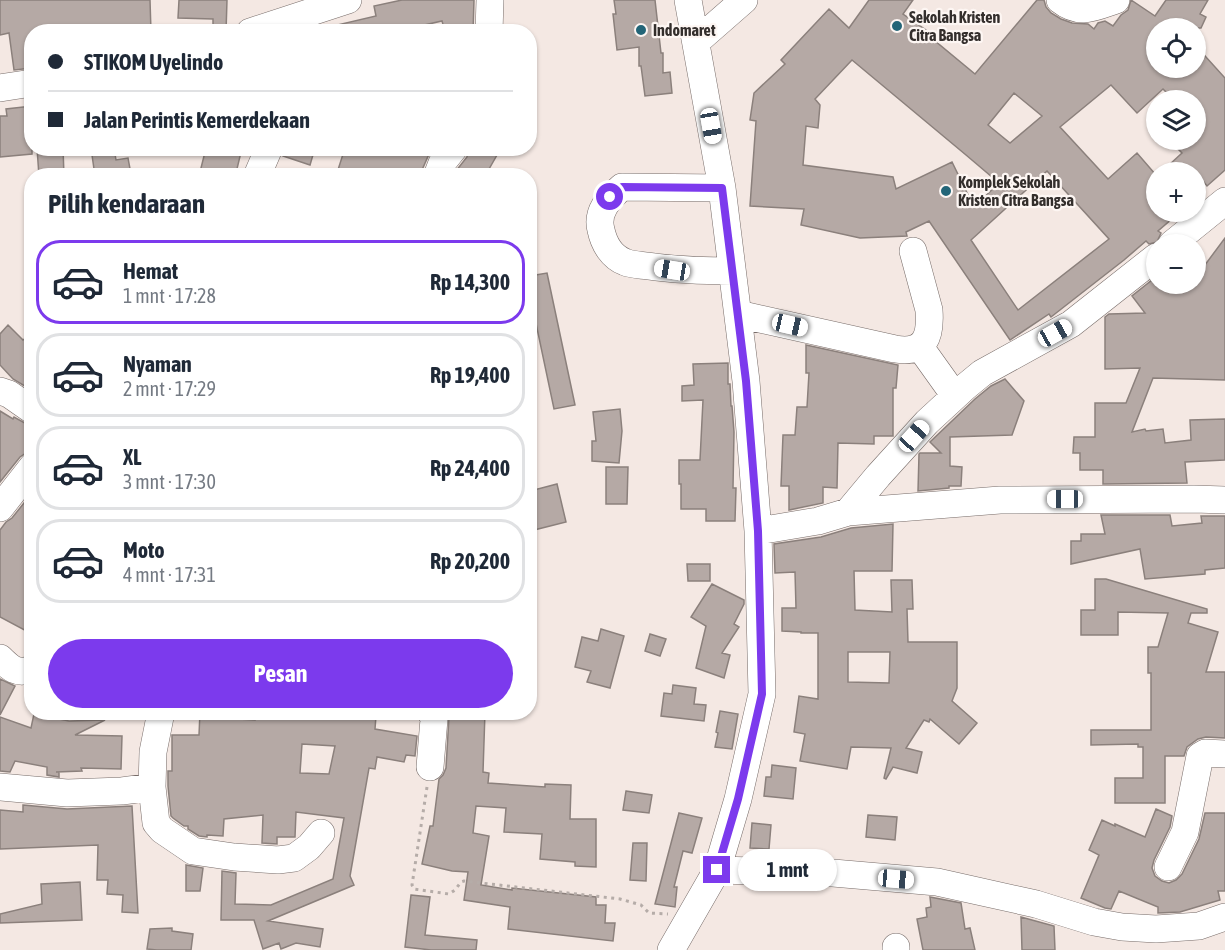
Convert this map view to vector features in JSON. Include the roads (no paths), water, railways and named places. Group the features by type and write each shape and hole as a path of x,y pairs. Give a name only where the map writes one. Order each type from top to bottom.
{"street":[{"path":"278,24 348,0"},
{"path":"489,24 490,0"},
{"path":"671,950 717,870 738,799 762,694 758,531 746,381 722,188 688,0"},
{"path":"696,42 744,0"},
{"path":"1060,0 1074,9 1090,9 1116,0"},
{"path":"0,88 24,84"},
{"path":"722,188 622,187 610,197 602,210 600,226 603,241 612,254 626,262 672,270 732,272"},
{"path":"1184,234 1225,201"},
{"path":"738,314 895,349 910,350 920,347 929,329 930,317 913,251"},
{"path":"848,512 920,430 982,373 1071,324 1146,265"},
{"path":"920,347 955,396"},
{"path":"0,391 9,393 24,404"},
{"path":"0,508 24,477"},
{"path":"758,531 818,521 848,512 1000,500 1194,498 1225,500"},
{"path":"0,658 13,671 24,672"},
{"path":"159,720 153,752 152,787 156,823 162,830 193,851 278,860 294,858 309,847 321,833"},
{"path":"430,767 434,720"},
{"path":"1168,867 1185,832 1200,756 1205,753 1225,754"},
{"path":"0,787 67,793 122,791 152,787"},
{"path":"717,870 833,873 937,882 1036,904 1094,922 1122,927 1156,929 1199,926 1225,917"}],"place":[{"name":"Sekolah Kristen Citra Bangsa","path":"897,26"},
{"name":"Indomaret","path":"641,30"},
{"name":"Komplek Sekolah Kristen Citra Bangsa","path":"946,191"}]}
